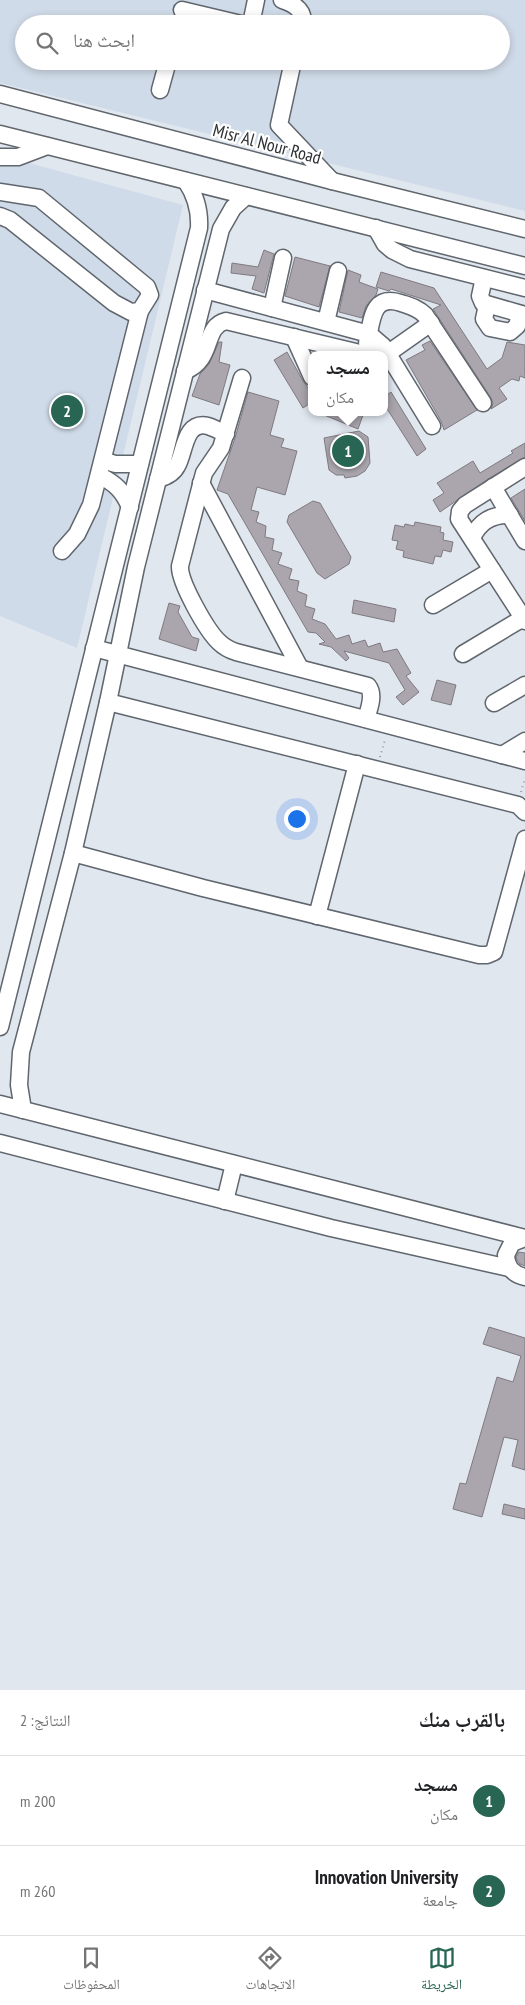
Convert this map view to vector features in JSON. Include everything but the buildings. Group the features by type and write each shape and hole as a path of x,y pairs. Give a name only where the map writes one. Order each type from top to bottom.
{"street":[{"path":"253,15 256,0"},
{"path":"282,0 300,9 302,15"},
{"path":"181,11 199,15"},
{"path":"160,90 166,70"},
{"path":"291,70 279,125 332,181"},
{"name":"Misr Al Nour Road","path":"0,94 332,181 525,229"},
{"path":"0,134 525,266"},
{"path":"0,156 18,157 47,146"},
{"path":"0,1027 199,228 198,208 194,194 186,181"},
{"path":"0,192 39,198 147,287 150,295 140,311 91,505 77,534 62,551"},
{"path":"23,1110 19,1085 20,1062 86,798 136,566 205,290 224,222 233,208 246,196"},
{"path":"0,216 10,220 114,302 131,312 140,311"},
{"path":"376,228 386,244 400,255 525,288"},
{"path":"272,308 283,258"},
{"path":"326,322 338,271"},
{"path":"484,278 480,296 483,303 487,305 484,319 490,328 508,333 513,331 523,314"},
{"path":"205,290 369,334 377,340 385,351"},
{"path":"365,351 377,306 390,299 415,308 422,312 431,324 483,403"},
{"path":"185,371 201,361 214,328 222,322 231,321 352,351"},
{"path":"388,353 431,324"},
{"path":"294,337 308,368"},
{"path":"388,356 432,426"},
{"path":"242,378 221,448 205,471 201,483 180,566 182,581 210,632 224,647 236,652 368,686 372,693 366,720"},
{"path":"158,479 168,475 177,467 187,435 194,428 208,426 226,434"},
{"path":"101,468 115,464 140,464"},
{"path":"463,654 524,620 459,519 460,511 464,505 525,466"},
{"path":"101,468 120,488 130,507"},
{"path":"201,483 300,668"},
{"path":"493,487 525,541"},
{"path":"472,538 478,526 489,518 510,515"},
{"path":"433,605 492,570"},
{"path":"94,648 525,761"},
{"path":"494,703 525,685"},
{"path":"108,702 518,805 525,812"},
{"path":"76,724 78,734 84,743 94,742 100,735"},
{"path":"502,755 525,741"},
{"path":"317,916 357,764"},
{"path":"59,790 72,781 76,782 80,784 86,798"},
{"path":"73,853 317,916 479,955 487,955 494,952 525,839"},
{"path":"21,944 48,949"},
{"path":"0,1104 525,1238"},
{"path":"0,1143 331,1228 509,1268"},
{"path":"225,1201 234,1164"},
{"path":"525,1238 512,1243 506,1255 509,1268 514,1273 525,1277"}],"path":[{"path":"376,769 389,726"}],"shaded area":[{"path":"0,0 525,0 525,211 0,83"},
{"path":"0,155 183,205 77,648 0,616"}],"place":[{"name":"Innovation University","path":"67,411"},
{"name":"مسجد","path":"348,451"}]}
